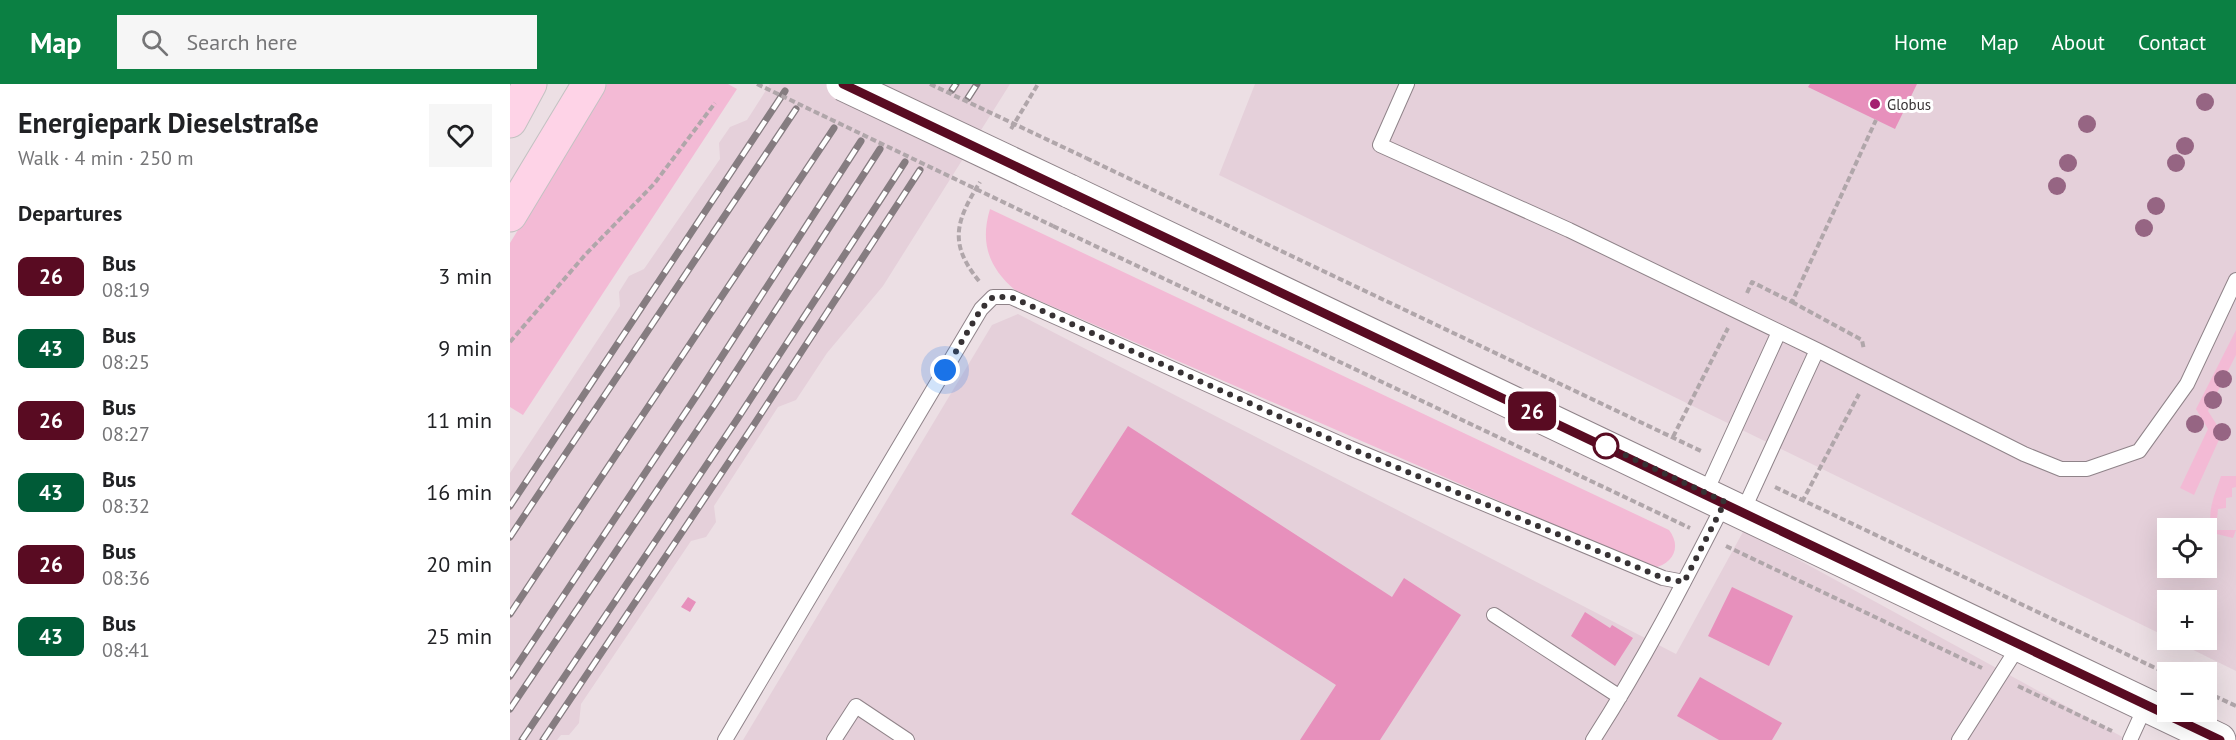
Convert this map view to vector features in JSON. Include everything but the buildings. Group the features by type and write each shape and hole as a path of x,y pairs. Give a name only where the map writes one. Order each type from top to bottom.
{"main road":[{"path":"510,121 530,84"},
{"path":"510,215 589,84"}],"street":[{"path":"843,84 1787,532 2219,740"}],"lane":[{"path":"1407,84 1380,145 1569,230 1817,350 2024,454 2061,470 2087,469 2139,451 2187,384 2236,280"},
{"path":"725,740 981,309 993,297 1011,297 1350,448 1663,578 1684,582"},
{"path":"1724,502 1721,461 1779,332"},
{"path":"1593,740 1620,697 1684,582 1724,502 1758,479 1817,350"},
{"path":"1494,615 1620,697"},
{"path":"1959,740 2020,644"},
{"path":"2125,737 2146,705"},
{"path":"834,740 856,706 907,740"}],"path":[{"path":"757,84 1983,669"},
{"path":"930,84 1721,461"},
{"path":"1008,134 1038,84"},
{"path":"510,342 585,255 654,184 715,103"},
{"path":"1792,302 1876,120"},
{"path":"985,173 967,203 958,231 961,254 993,297"},
{"path":"1672,438 1752,282 1862,340 1868,376 1803,500 1771,567"},
{"path":"1758,479 2157,669"},
{"path":"2014,684 2125,737"},
{"path":"2217,697 2236,706"}],"shaded area":[{"path":"607,84 728,84 737,89 523,415 510,407 510,243"},
{"path":"770,84 1010,84 883,286 827,353 796,400 778,407 714,506 716,522 706,537 691,541 581,704 579,723 569,735 561,735 557,740 510,740 510,473 620,306 619,292 629,276 644,269 720,159 719,143 730,127 747,120"},
{"path":"1255,84 2236,84 2236,671 2193,650 2217,650 2217,590 2157,590 2157,632 1219,175"},
{"path":"990,209 1669,530 1675,543 1673,554 1666,563 1653,568 1015,290 998,272 989,253 986,232"},
{"path":"1018,314 1676,654 1744,530 2128,740 743,740 992,325"},
{"path":"2236,330 2236,355 2208,411 2222,433 2194,495 2180,488 2208,429 2196,409"},
{"path":"2221,476 2236,476 2236,487 2232,488 2232,497 2226,498 2226,508 2218,509 2217,520 2211,518 2210,514"},
{"path":"2217,530 2236,530 2233,538 2217,534"}],"railway":[{"path":"952,90 956,84"},
{"path":"968,98 977,84"},
{"path":"510,506 785,91"},
{"path":"510,537 796,109"},
{"path":"510,614 834,128"},
{"path":"510,676 699,392 861,141"},
{"path":"510,709 715,404 880,149"},
{"path":"522,740 738,418 905,162"},
{"path":"543,740 753,426 920,170"}],"bus line":[{"name":"26","path":"843,84 2220,740"}],"place":[{"name":"Globus","path":"1875,104"}],"route":[{"path":"945,370 981,309 993,297 1011,297 1350,448 1663,578 1684,582 1725,502 1606,446"}]}
